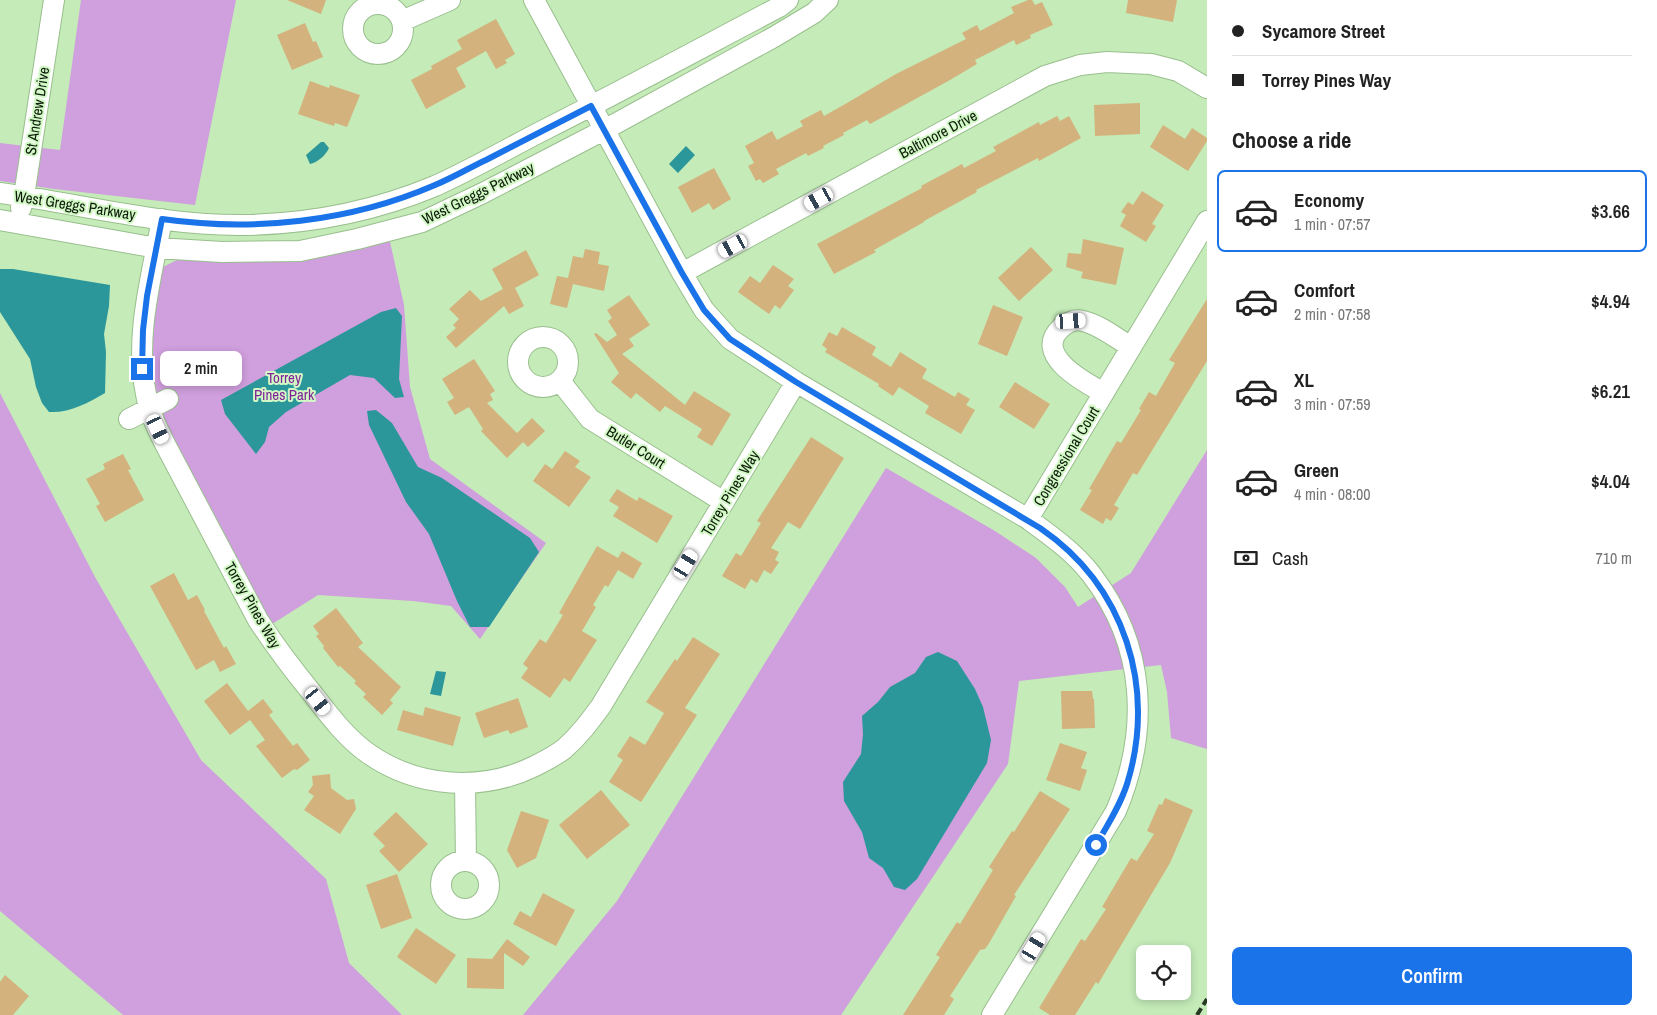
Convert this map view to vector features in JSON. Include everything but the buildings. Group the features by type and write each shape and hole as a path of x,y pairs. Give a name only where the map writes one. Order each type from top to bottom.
{"street":[{"name":"St Andrew Drive","path":"8,221 24,196 54,0"},
{"path":"402,21 450,0"},
{"path":"534,0 682,273 704,310 730,339 796,382 1028,519 1053,537 1090,572 1114,611 1131,656 1138,696 1136,748 1127,785 1116,811 992,1015"},
{"name":"West Greggs Parkway","path":"8,221 157,248 222,252 300,251 357,239 422,222 483,193 597,118 788,0"},
{"name":"West Greggs Parkway","path":"0,193 190,223 244,225 294,222 347,213 393,200 435,185 597,118 774,37 814,13 828,0"},
{"name":"Baltimore Drive","path":"682,273 1045,76 1080,65 1107,62 1151,64 1178,71 1207,88"},
{"name":"Torrey Pines Way","path":"162,219 147,296 143,330 142,369 150,410 165,444 258,620 273,643 341,730 369,754 401,771 434,781 465,784 484,782 517,774 550,759 564,749 586,727 602,706 796,382"},
{"name":"Congressional Court","path":"1028,519 1207,221"},
{"name":"Congressional Court","path":"1104,393 1070,372 1056,358 1053,346 1056,335 1061,327 1071,321 1082,321 1092,324 1131,347"},
{"name":"Butler Court","path":"560,381 590,419 724,502"},
{"path":"129,419 150,410 168,399"},
{"path":"465,784 466,861"}],"green space":[{"path":"81,0 236,0 195,205 0,181 0,143 60,150"},
{"name":"Torrey Pines Park","path":"389,237 404,305 410,387 430,459 546,543 480,639 451,606 413,601 318,595 269,626 166,431 154,396 151,374 154,305 161,268 183,257"},
{"path":"0,393 95,577 201,760 326,879 349,963 402,1015 123,1015 0,911"},
{"path":"1207,450 1207,749 1171,738 1167,692 1161,665 1019,681 1008,764 841,1015 523,1015 617,901 886,468 995,531 1036,558 1065,587 1078,607 1131,573"}],"water":[{"path":"321,142 324,142 329,148 321,158 310,164 306,155"},
{"path":"686,146 695,155 678,173 669,164"},
{"path":"0,269 13,269 110,285 109,306 104,334 106,352 105,393 71,409 49,412 42,403 36,387 30,359 0,312"},
{"path":"396,308 402,316 399,379 404,397 395,398 374,378 350,375 286,412 269,427 265,442 256,454 225,414 221,400 381,312"},
{"path":"376,410 392,423 418,467 442,478 530,538 539,552 489,627 470,627 429,534 406,502 369,425 367,411"},
{"path":"938,652 957,661 975,689 983,707 991,740 987,763 917,879 905,890 894,887 883,868 869,858 862,832 844,801 843,782 861,754 862,716 878,702 890,687 915,673 926,657"},
{"path":"436,671 446,672 441,696 430,694"}],"railway":[{"path":"1197,1015 1207,999"}],"route":[{"path":"142,369 143,330 147,296 162,219 190,223 244,225 294,222 347,213 393,200 435,185 591,106 704,310 730,339 796,382 1018,513 1053,537 1090,572 1119,619 1131,656 1138,696 1136,748 1127,785 1116,811 1096,845"}]}
